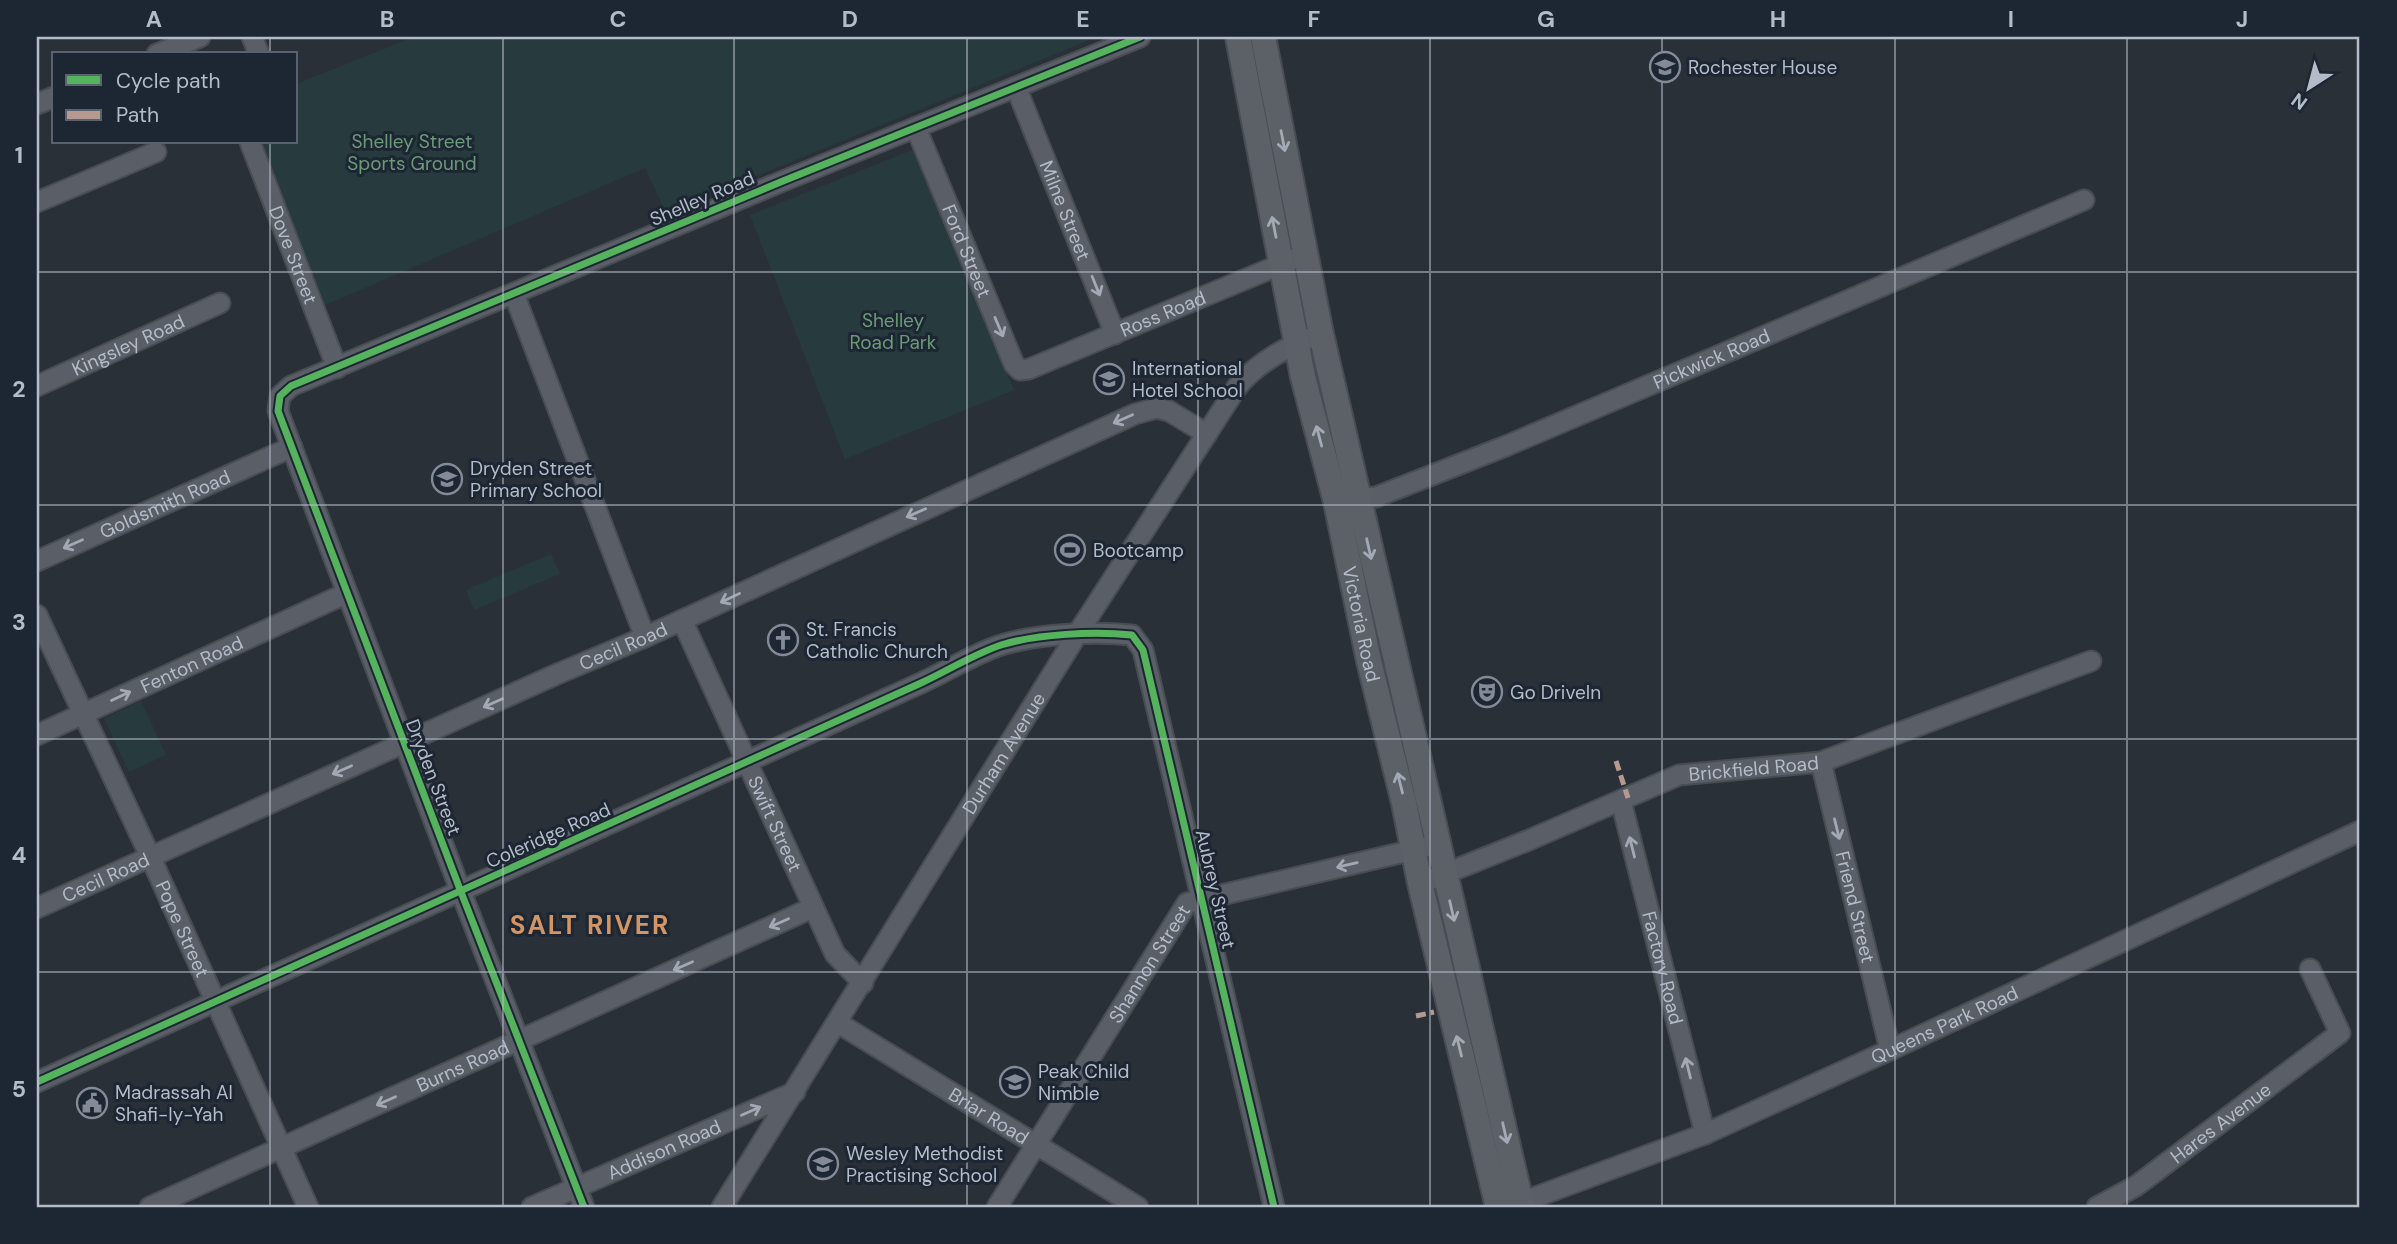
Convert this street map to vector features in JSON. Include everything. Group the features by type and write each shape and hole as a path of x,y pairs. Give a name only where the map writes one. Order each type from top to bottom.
{"main road":[{"name":"Victoria Road","path":"1238,37 1296,342 1347,500"},
{"name":"Victoria Road","path":"1263,37 1321,334 1347,500 1352,586 1425,847 1444,875 1524,1207"},
{"name":"Victoria Road","path":"1425,847 1420,883 1499,1207"}],"street":[{"path":"162,52 200,37"},
{"name":"Shelley Road","path":"280,396 291,386 783,181 1140,37"},
{"name":"Milne Street","path":"1016,87 1115,334"},
{"name":"Ford Street","path":"916,128 1014,364 1020,370"},
{"name":"Dove Street","path":"251,144 337,368"},
{"path":"37,202 156,152"},
{"name":"Pickwick Road","path":"1347,500 1376,497 1506,446 2084,200"},
{"name":"Ross Road","path":"1020,370 1029,369 1306,254"},
{"path":"514,294 645,637"},
{"name":"Kingsley Road","path":"37,386 220,303"},
{"name":"Durham Avenue","path":"722,1207 1076,636 1249,372 1296,342 1321,334"},
{"name":"Dryden Street","path":"280,396 278,411 584,1207"},
{"name":"Cecil Road","path":"37,908 404,742 645,637 1135,414 1157,408 1169,411 1207,434"},
{"name":"Goldsmith Road","path":"37,561 292,447"},
{"name":"Fenton Road","path":"37,735 347,593"},
{"name":"Pope Street","path":"37,615 150,856 308,1207"},
{"name":"Swift Street","path":"682,620 812,908 835,954 863,983"},
{"name":"Aubrey Street","path":"1076,636 1110,632 1132,635 1143,650 1274,1207"},
{"name":"Coleridge Road","path":"37,1082 461,892 998,646 1031,637 1076,636"},
{"name":"Brickfield Road","path":"1420,883 1679,775 1821,762 2091,661"},
{"name":"Friend Street","path":"1821,762 1891,1050"},
{"name":"Factory Road","path":"1621,801 1704,1134"},
{"name":"Queens Park Road","path":"1524,1207 1533,1198 1704,1134 1891,1050 2360,831"},
{"name":"Shannon Street","path":"997,1207 1187,903 1425,847"},
{"name":"Burns Road","path":"150,1207 812,908"},
{"name":"Hares Avenue","path":"2097,1207 2136,1186 2340,1033 2310,969"},
{"name":"Briar Road","path":"838,1023 1138,1207"},
{"name":"Addison Road","path":"532,1207 795,1092"}],"green space":[{"name":"Shelley Street Sports Ground","path":"414,37 1097,37 666,213 645,168 325,305 263,144 298,144 298,83"},
{"name":"Shelley Road Park","path":"917,148 1014,390 845,459 750,215"},
{"path":"551,554 560,574 474,610 466,590"},
{"path":"141,701 166,755 129,772 104,718"}],"marked path":[{"path":"1616,761 1628,798"},
{"path":"1416,1016 1434,1012"}],"cycle path":[{"path":"584,1207 278,411 280,396 291,386 783,181 1140,37"},
{"path":"37,1082 991,649 1015,641 1048,636 1132,635 1143,650 1274,1207"}],"place":[{"name":"Rochester House","path":"1665,67"},
{"name":"International Hotel School","path":"1109,379"},
{"name":"Dryden Street Primary School","path":"447,479"},
{"name":"Bootcamp","path":"1070,550"},
{"name":"St. Francis Catholic Church","path":"783,640"},
{"name":"Go DriveIn","path":"1487,692"},
{"name":"Peak Child Nimble","path":"1015,1082"},
{"name":"Madrassah Al Shafi-Iy-Yah","path":"92,1103"},
{"name":"Wesley Methodist Practising School","path":"823,1164"}],"district":[{"name":"SALT RIVER","path":"590,925"}]}
